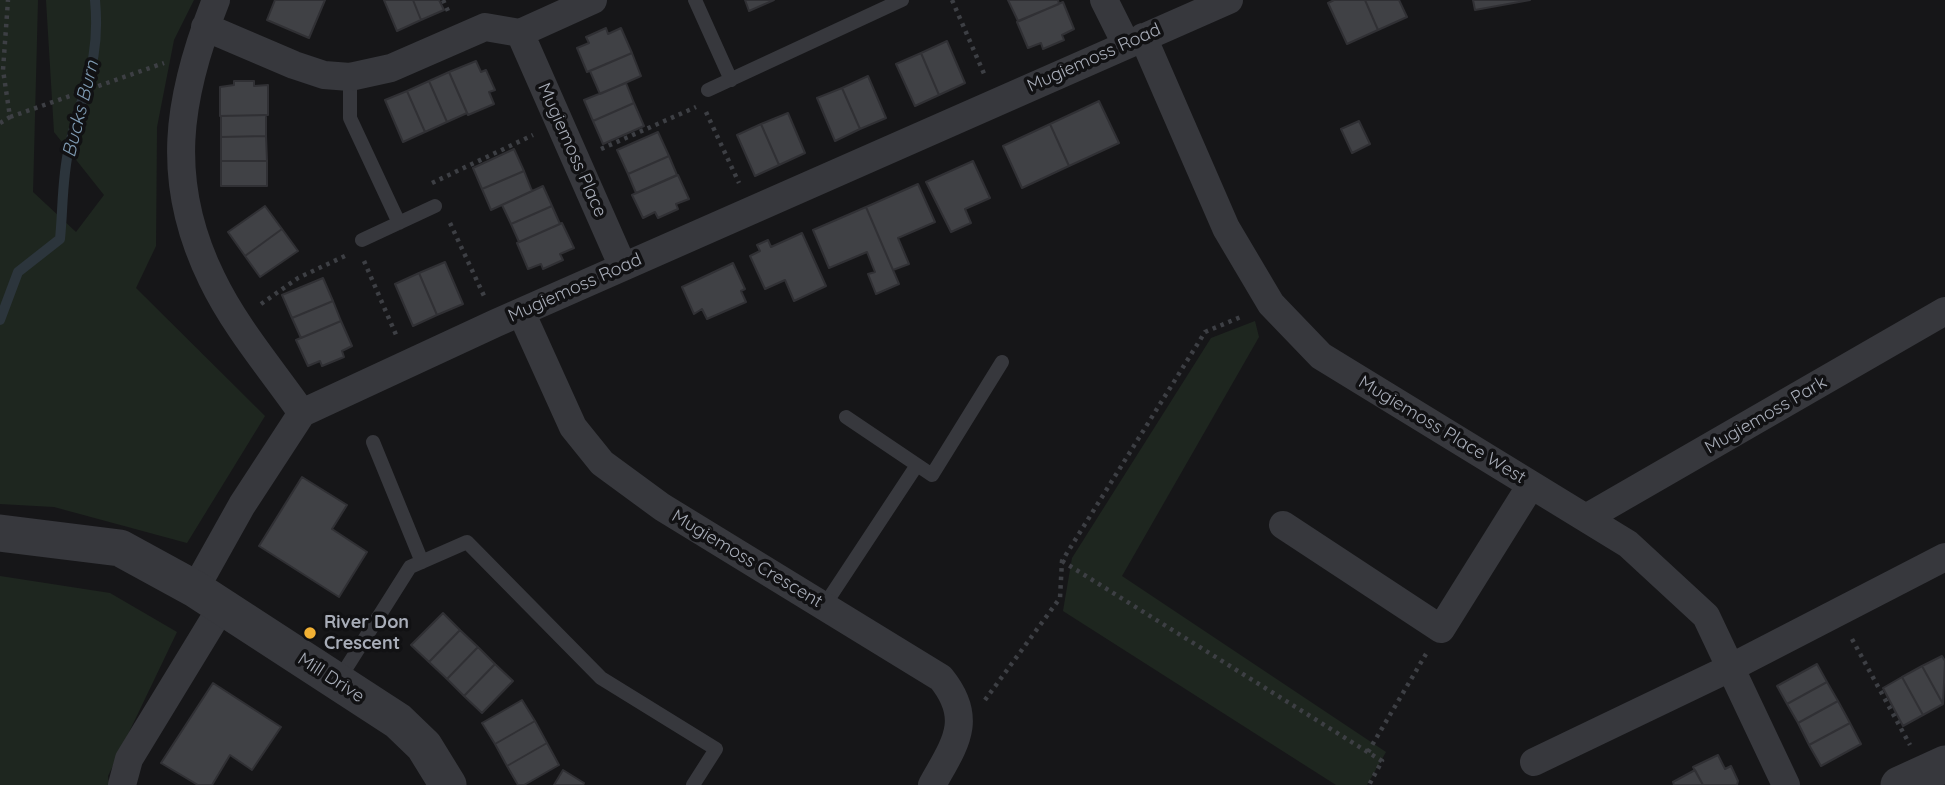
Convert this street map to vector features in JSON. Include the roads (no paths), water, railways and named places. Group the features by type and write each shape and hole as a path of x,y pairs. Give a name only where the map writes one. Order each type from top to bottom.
{"street":[{"path":"122,785 129,759 208,599 242,505 302,413 211,277 186,204 180,169 181,119 205,27 216,0"},
{"path":"205,27 294,65 324,75 350,77 391,68 485,27 520,33 593,0"},
{"name":"Mugiemoss Place West","path":"1104,0 1134,40 1226,228 1271,304 1321,356 1628,544 1706,616 1786,785"},
{"name":"Mugiemoss Road","path":"302,413 509,317 1229,0"},
{"name":"Mugiemoss Place","path":"520,33 623,267"},
{"name":"Mugiemoss Park","path":"1586,518 1945,312"},
{"name":"Mugiemoss Crescent","path":"509,317 573,427 602,463 662,508 941,678 956,702 958,737 932,785"},
{"path":"1283,525 1441,629 1531,485"},
{"path":"0,533 120,548 208,599"},
{"path":"1534,762 1730,668 1945,557"},
{"name":"Mill Drive","path":"208,599 398,722 424,746 449,785"}],"lane":[{"path":"695,0 731,80"},
{"path":"708,90 902,0"},
{"path":"350,77 350,118 399,223"},
{"path":"362,240 399,223 436,200"},
{"path":"846,417 932,475 1002,362"},
{"path":"373,442 422,562"},
{"path":"824,606 917,465"},
{"path":"338,681 411,567 467,542 601,678 716,749 693,785"}],"waterway":[{"name":"Bucks Burn","path":"0,320 18,272 60,239 67,159 93,59 95,0"}],"place":[{"name":"River Don Crescent","path":"310,633"}]}
